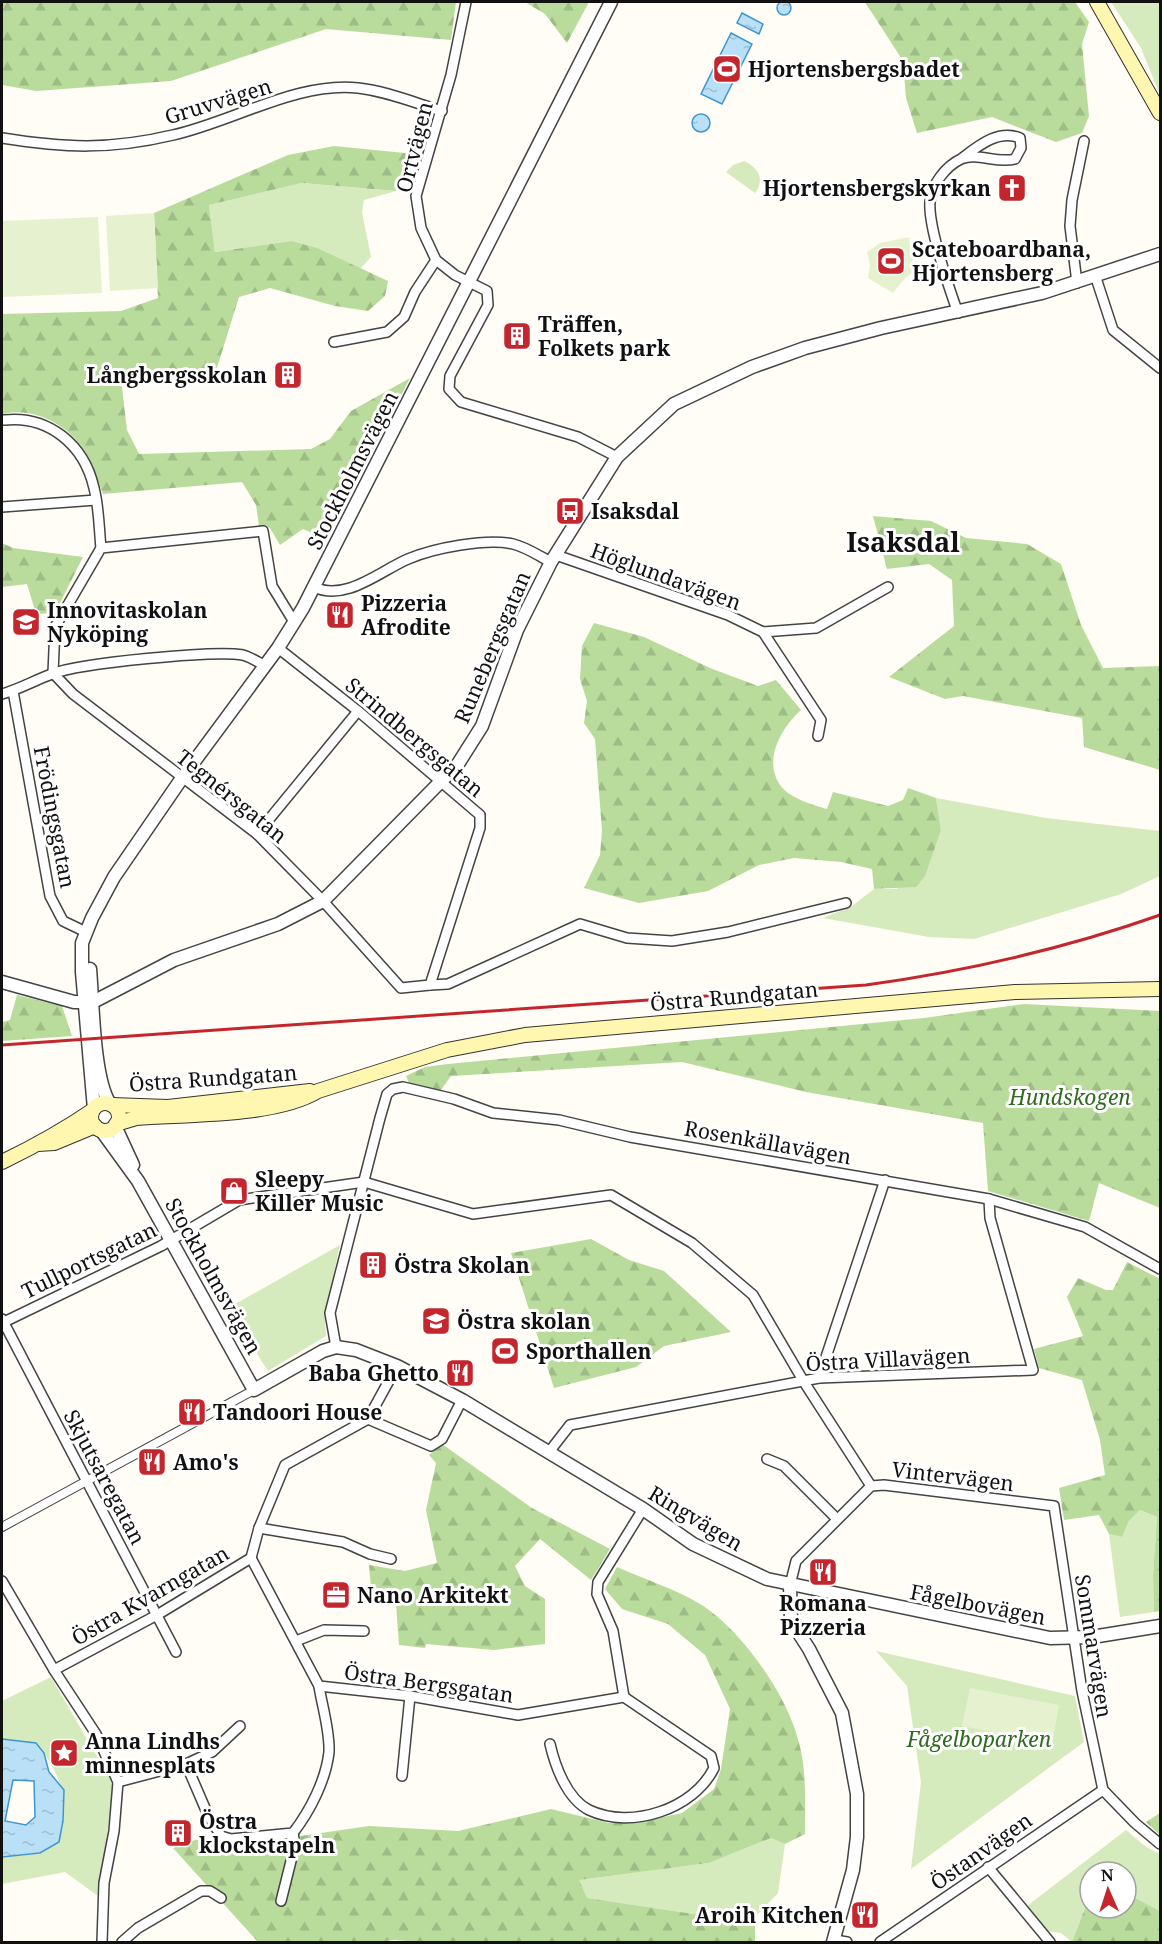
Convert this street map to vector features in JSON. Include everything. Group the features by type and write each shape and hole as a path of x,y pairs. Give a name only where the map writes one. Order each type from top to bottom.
{"main road":[{"path":"1097,2 1161,113"},
{"name":"Östra Rundgatan","path":"116,1125 136,1118 276,1106 305,1099 318,1091 447,1050 525,1035 1015,992 1161,989"},
{"name":"Östra Rundgatan","path":"111,1105 168,1107 301,1091 318,1091"},
{"path":"2,1162 38,1144 99,1104 111,1105 118,1116 116,1125 109,1130 98,1128 54,1143 38,1144"},
{"path":"93,1109 91,1119 98,1128"}],"street":[{"name":"Ortvägen","path":"466,2 442,111 416,196 421,228 436,260 455,275 486,291 488,305 450,376 449,389 461,402 578,437 617,456"},
{"name":"Stockholmsvägen","path":"87,932 114,877 182,778 278,648 314,587 611,2"},
{"name":"Gruvvägen","path":"2,138 57,147 107,147 175,135 313,90 358,88 442,111"},
{"path":"958,313 947,282 930,201 946,168 995,137 1012,135 1020,138 1021,148 1015,159 1003,162 970,156 961,159"},
{"path":"1077,283 1070,226 1072,200 1084,141"},
{"name":"Runebergsgatan","path":"88,1003 174,960 278,924 323,901 442,784 458,764 482,726 517,630 553,558 617,456 674,404 752,367 851,335 958,313 1077,283 1161,254"},
{"path":"334,342 387,332 404,317 415,292 436,260"},
{"path":"1096,278 1113,330 1161,368"},
{"path":"4,420 21,418 45,423 77,449 94,487 101,548 55,627 53,673"},
{"path":"2,507 96,500"},
{"path":"101,548 263,531 272,586 294,622"},
{"name":"Höglundavägen","path":"314,587 332,592 348,589 410,558 459,544 512,544 728,615 763,632"},
{"path":"818,736 821,720 763,632 816,628 888,587"},
{"name":"Strindbergsgatan","path":"278,648 358,711 478,812 481,823 430,985"},
{"path":"2,694 53,673 187,656 243,655 264,665"},
{"name":"Tegnérsgatan","path":"53,673 73,694 257,834 323,901 401,988 430,985"},
{"name":"Frödingsgatan","path":"13,691 50,896 63,921 78,930 87,932"},
{"path":"257,834 358,711"},
{"path":"430,985 448,984 580,924 627,938 672,941 728,932 846,903"},
{"path":"87,932 93,1109"},
{"path":"2,982 88,1003"},
{"path":"88,1003 104,1095 111,1105"},
{"name":"Rosenkällavägen","path":"364,1182 387,1094 393,1089 403,1087 454,1099 493,1113 559,1120 630,1137 989,1199 1085,1227 1161,1269"},
{"name":"Stockholmsvägen","path":"116,1125 138,1180 213,1311 254,1390"},
{"name":"Stockholmsvägen","path":"98,1128 138,1180"},
{"path":"819,1378 885,1180"},
{"path":"2,1527 336,1347 330,1313 364,1182 473,1214 611,1195 692,1243 753,1295 804,1382 871,1486"},
{"name":"Tullportsgatan","path":"2,1322 171,1240 239,1200 364,1182"},
{"name":"Östra Villavägen","path":"549,1452 570,1425 819,1378 1034,1370 990,1218 989,1199"},
{"name":"Skjutsaregatan","path":"2,1322 88,1481 176,1652"},
{"name":"Ringvägen","path":"336,1347 356,1350 397,1366 462,1400 643,1509 693,1544 767,1579 790,1585"},
{"path":"397,1366 368,1419 431,1446 442,1439 462,1400"},
{"name":"Östra Kvarngatan","path":"54,1670 157,1615 251,1558 259,1528 285,1465 368,1419"},
{"path":"767,1459 784,1466 837,1519"},
{"name":"Vintervägen","path":"790,1585 796,1561 871,1486 884,1485 1054,1506"},
{"name":"Sommarvägen","path":"1054,1506 1082,1691 1102,1790"},
{"path":"550,1744 555,1765 567,1786 588,1809 634,1817 662,1811 696,1792 707,1782 714,1768 711,1756 624,1697 613,1631 597,1594 598,1582 643,1509"},
{"path":"259,1528 343,1542 370,1554 391,1559"},
{"name":"Östra Bergsgatan","path":"251,1558 319,1686 410,1696 518,1714 624,1697"},
{"path":"2,1581 54,1670 96,1734 118,1782 114,1831 104,1883 104,1941"},
{"path":"790,1585 791,1621 809,1649 842,1713 857,1794 857,1837 853,1870 838,1942"},
{"name":"Fågelbovägen","path":"790,1585 1050,1638 1075,1638 1161,1626"},
{"path":"296,1641 324,1630 364,1631"},
{"path":"186,1764 208,1815 221,1836 231,1839 292,1833 303,1820 325,1772 329,1750 319,1686"},
{"path":"402,1776 410,1696"},
{"path":"118,1782 186,1764 212,1752 240,1726"},
{"path":"1102,1790 1135,1823 1161,1844"},
{"name":"Östanvägen","path":"880,1942 1102,1790"},
{"path":"281,1901 295,1845 292,1833"},
{"path":"988,1867 1050,1942"},
{"path":"122,1942 138,1928 201,1891 210,1892 221,1898"}],"green space":[{"path":"2,2 456,2 451,40 326,29 171,81 36,91 2,85"},
{"path":"525,2 589,2 567,43 545,14"},
{"path":"865,2 1075,2 1089,22 1082,44 1089,116 1082,133 1056,142 992,117 917,133 906,98 903,61"},
{"path":"1111,2 1160,2 1160,95 1141,48"},
{"path":"334,146 415,154 396,191 302,183 209,205 215,252 291,241 317,248 388,281 385,296 368,311 335,306 270,288 239,297 216,371 121,379 127,430 139,454 311,449 330,439 351,411 410,378 326,539 303,529 280,545 270,528 259,526 256,505 242,482 103,494 87,455 77,440 68,432 37,415 14,412 2,414 2,314 121,311 158,298 154,213 288,155"},
{"path":"744,161 759,174 760,183 755,193 726,172 733,165"},
{"path":"302,183 396,191 364,200 362,212 371,257 360,269 291,241 215,252 209,205"},
{"path":"154,213 158,288 110,291 106,216"},
{"path":"98,217 102,293 2,297 2,221"},
{"name":"Scateboardbana, Hjortensberg","path":"909,237 914,272 905,278 893,293 868,278 870,265 867,252 880,243"},
{"path":"873,516 931,521 966,538 1027,544 1061,564 1081,625 1103,668 1160,666 1160,770 1084,747 1082,718 963,696 945,699 889,677 954,626 952,580 929,564 887,569"},
{"path":"2,543 13,548 83,557 55,613 36,614 27,584 2,587"},
{"path":"594,623 644,637 710,668 758,686 776,680 801,710 781,735 773,765 780,785 795,797 827,809 833,792 888,806 903,800 908,788 936,798 941,830 925,876 916,887 874,889 872,869 841,862 794,858 759,865 708,891 639,903 584,888 600,855 602,831 595,739 584,723 587,701 580,679 582,646"},
{"path":"936,798 1046,818 1160,831 1160,876 1121,894 974,939 929,937 823,918 852,906 874,889 897,889 941,830"},
{"path":"17,995 62,1006 72,1036 2,1041 2,1022 10,1020"},
{"name":"Hundskogen","path":"1024,1004 1160,1011 1160,1208 1099,1183 1089,1221 988,1191 983,1123 806,1092 682,1062 451,1076 438,1094 412,1090 406,1076 425,1067 448,1064 924,1018"},
{"path":"591,1239 629,1260 664,1271 731,1332 664,1346 636,1367 554,1388 511,1253"},
{"path":"340,1245 325,1314 326,1336 268,1371 228,1308"},
{"path":"1127,1262 1160,1279 1160,1611 1154,1612 1153,1576 1157,1517 1140,1510 1129,1521 1122,1537 1109,1534 1099,1515 1064,1520 1059,1488 1105,1475 1100,1440 1082,1380 1039,1368 1034,1349 1083,1336 1067,1297 1078,1278 1106,1290 1113,1290"},
{"path":"442,1444 532,1508 610,1549 591,1580 540,1539 515,1566 525,1586 545,1599 545,1644 494,1650 426,1644 425,1648 399,1645 396,1604 372,1599 369,1565 405,1571 437,1563 426,1510 436,1463 429,1455"},
{"path":"1140,1510 1157,1517 1153,1576 1154,1612 1120,1617 1109,1534 1122,1537 1129,1521"},
{"path":"617,1567 700,1604 716,1615 731,1630 761,1665 785,1705 802,1754 805,1834 785,1844 771,1838 709,1863 579,1880 587,1898 714,1917 755,1917 755,1942 421,1942 394,1940 258,1942 173,1848 198,1839 213,1838 223,1845 238,1845 369,1826 458,1831 551,1809 609,1823 635,1823 682,1813 714,1789 721,1769 730,1709 705,1655 668,1624 622,1609 605,1589"},
{"name":"Fågelboparken","path":"876,1651 1075,1696 1084,1742 911,1869 921,1782 907,1686"},
{"path":"51,1677 114,1786 98,1896 65,1872 2,1884 2,1857 40,1854 59,1842 63,1801 53,1767 36,1743 2,1739 2,1701"},
{"path":"970,1688 1059,1705 1052,1744 962,1726"},
{"path":"1160,1813 1160,1835 1146,1822"},
{"path":"1126,1830 1146,1847 1160,1854 1160,1911 1138,1899 1138,1860 1087,1860"},
{"path":"771,1838 785,1844 778,1893 755,1917 714,1917 586,1898 578,1880 709,1863"},
{"path":"1078,1867 1078,1920 1080,1920 1072,1942 1061,1933 1046,1931 1027,1906"},
{"path":"1138,1899 1160,1911 1160,1942 1072,1942 1080,1920 1138,1920"}],"water":[{"path":"781,1 787,1 791,8 787,15 781,15 777,11 777,5"},
{"path":"742,13 763,24 759,34 737,23"},
{"name":"Hjortensbergsbadet","path":"731,33 752,44 722,104 701,94"},
{"path":"701,114 707,117 710,123 707,129 701,132 695,129 692,123 695,117"},
{"path":"2,1739 36,1743 44,1753 49,1772 64,1790 63,1821 59,1842 40,1853 2,1857","holes":["13,1780 34,1781 35,1817 26,1825 5,1821"]}],"railway":[{"path":"2,1045 866,985 978,966 1088,938 1160,915"}],"place":[{"name":"Hjortensbergsbadet","path":"727,69"},
{"name":"Hjortensbergskyrkan","path":"1012,188"},
{"name":"Scateboardbana, Hjortensberg","path":"891,261"},
{"name":"Träffen, Folkets park","path":"517,336"},
{"name":"Långbergsskolan","path":"288,375"},
{"name":"Isaksdal","path":"570,511"},
{"name":"Pizzeria Afrodite","path":"340,615"},
{"name":"Innovitaskolan Nyköping","path":"26,622"},
{"name":"Sleepy Killer Music","path":"234,1191"},
{"name":"Östra Skolan","path":"373,1265"},
{"name":"Östra skolan","path":"436,1321"},
{"name":"Sporthallen","path":"505,1351"},
{"name":"Baba Ghetto","path":"460,1373"},
{"name":"Tandoori House","path":"192,1412"},
{"name":"Amo's","path":"152,1462"},
{"name":"Romana Pizzeria","path":"823,1572"},
{"name":"Nano Arkitekt","path":"336,1595"},
{"name":"Anna Lindhs minnesplats","path":"64,1753"},
{"name":"Östra klockstapeln","path":"178,1833"},
{"name":"Aroih Kitchen","path":"865,1915"}],"district":[{"name":"Isaksdal","path":"903,541"}]}
